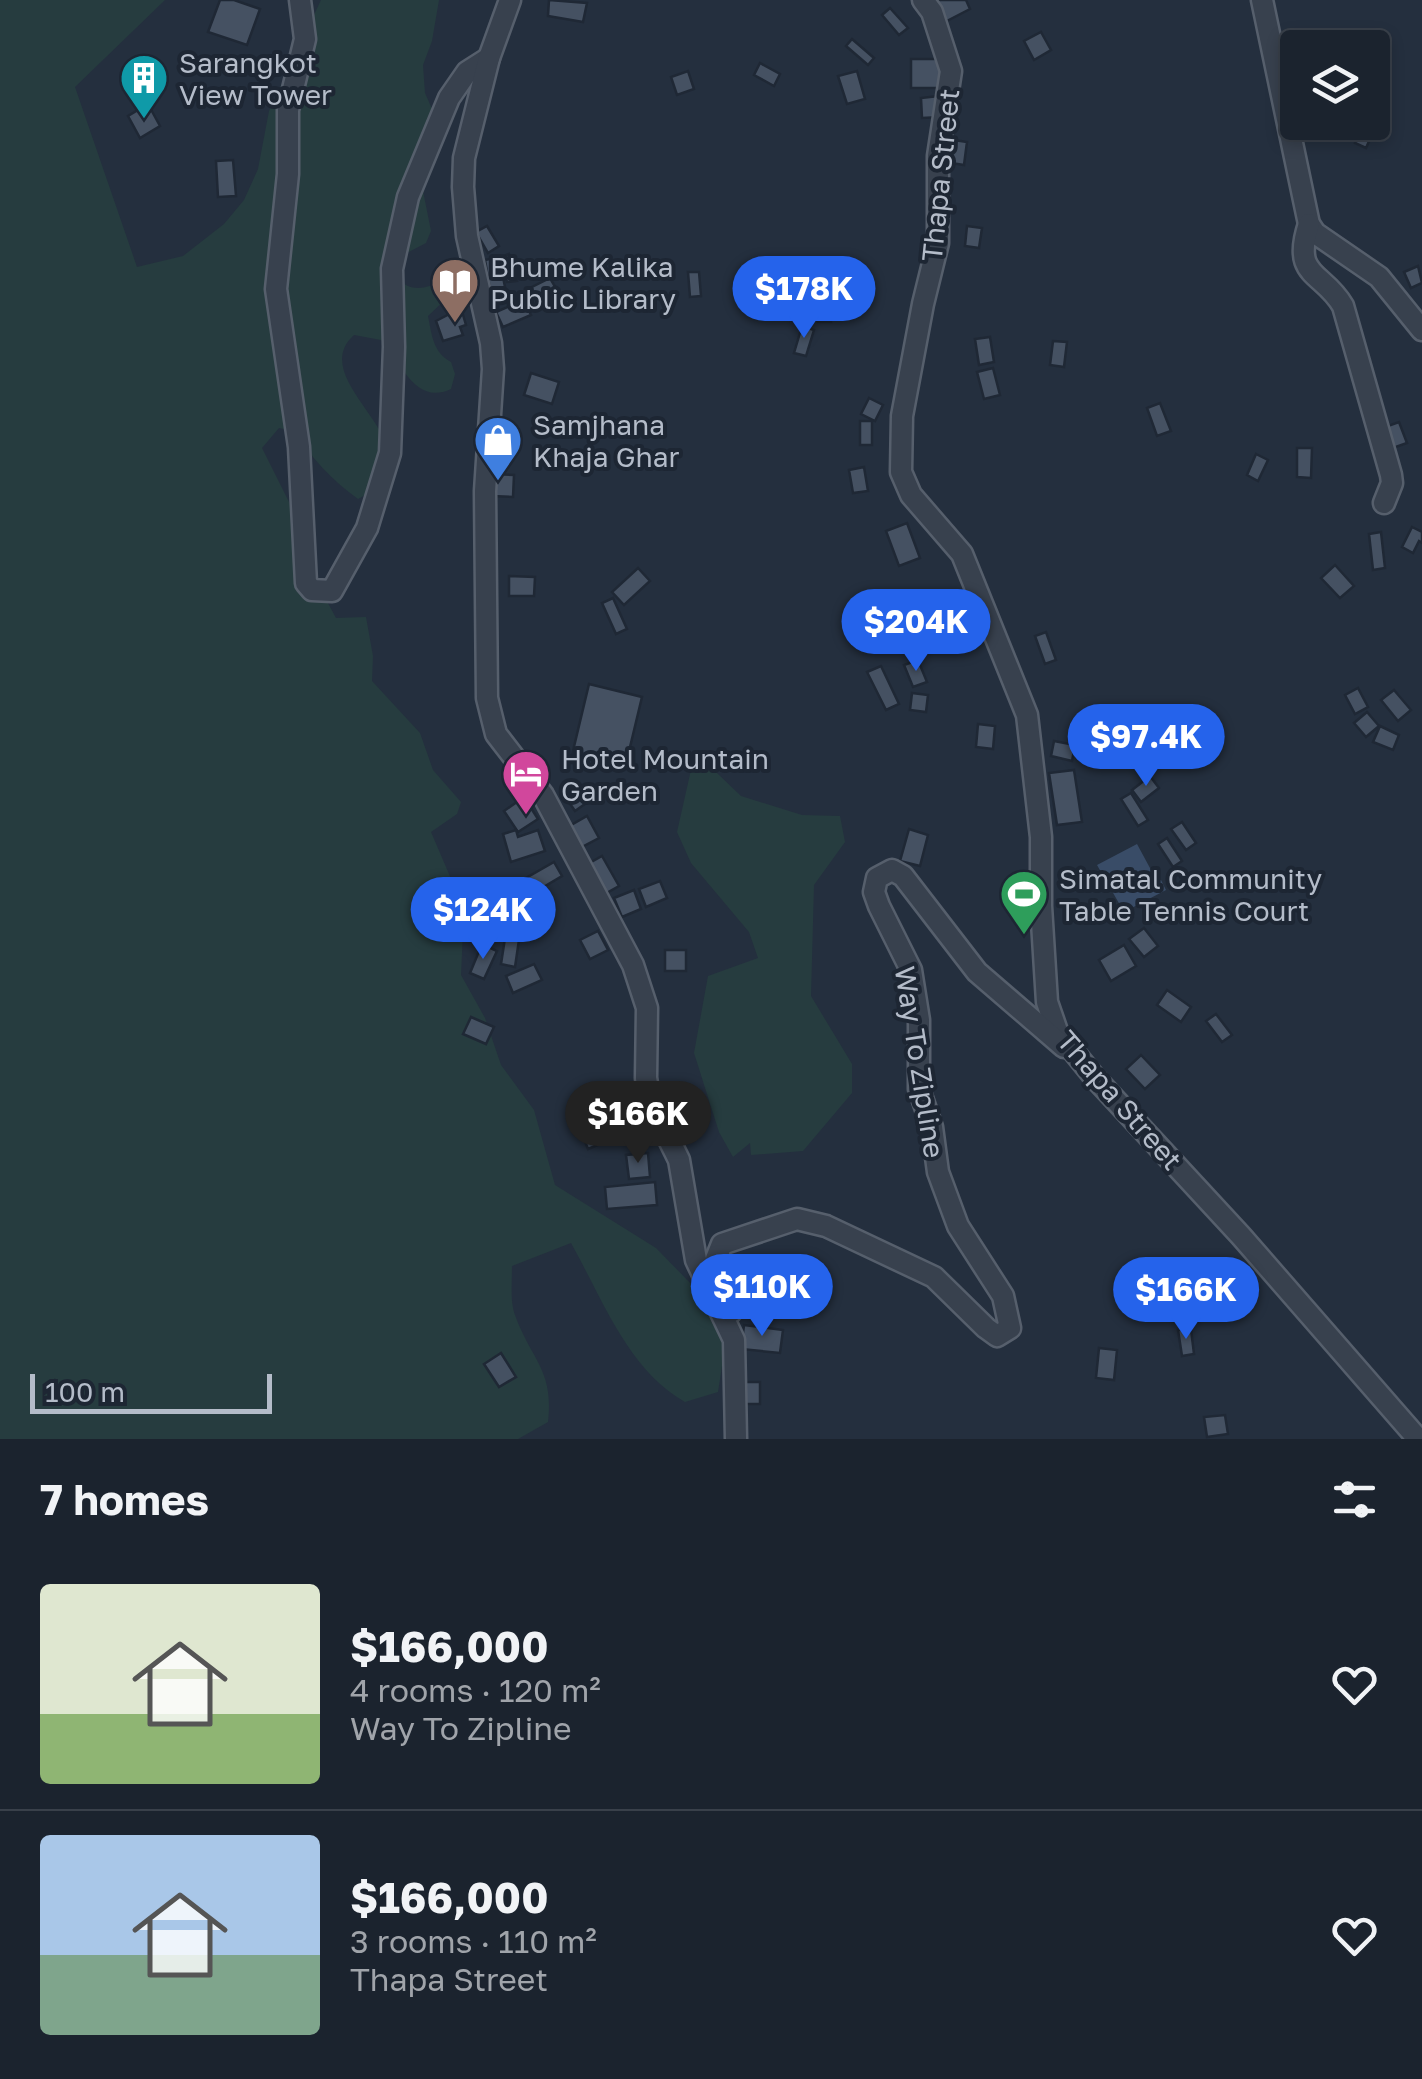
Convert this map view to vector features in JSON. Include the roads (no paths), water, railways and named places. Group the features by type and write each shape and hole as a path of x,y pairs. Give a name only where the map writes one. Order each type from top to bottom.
{"street":[{"path":"300,0 305,40 288,110 288,174 276,289 299,447 306,582 312,590 332,590 367,528 379,496 390,454 392,269 408,196 449,98 467,72 488,58"},
{"path":"510,0 488,58 466,146 462,187 467,236 494,369 485,491 487,698 496,734 543,795 633,965 647,1008 646,1078 650,1101 679,1160 696,1260 734,1340 736,1439"},
{"name":"Thapa Street","path":"923,0 932,12 951,71 938,156 938,243 902,416 901,472 911,495 962,554 1027,715 1041,837 1047,1002 1058,1031 1078,1057 1242,1236 1418,1439"},
{"path":"1262,0 1309,224 1314,232 1379,277 1422,330"},
{"path":"1309,224 1303,252 1309,270 1337,295 1343,306 1391,475 1384,502"},
{"name":"Way To Zipline","path":"734,1340 733,1318 716,1259 722,1244 796,1218 826,1226 934,1277 997,1336 1010,1328 1003,1296 958,1226 938,1172 932,1127 919,1088 919,1020 911,970 879,906 874,892 877,878 892,870 903,876 977,972 1078,1057"}],"water":[{"path":"1137,844 1166,890 1124,912 1097,865"}],"place":[{"name":"Sarangkot View Tower","path":"144,120"},
{"name":"Bhume Kalika Public Library","path":"455,324"},
{"name":"Samjhana Khaja Ghar","path":"498,482"},
{"name":"Hotel Mountain Garden","path":"526,816"},
{"name":"Simatal Community Table Tennis Court","path":"1024,936"}]}
